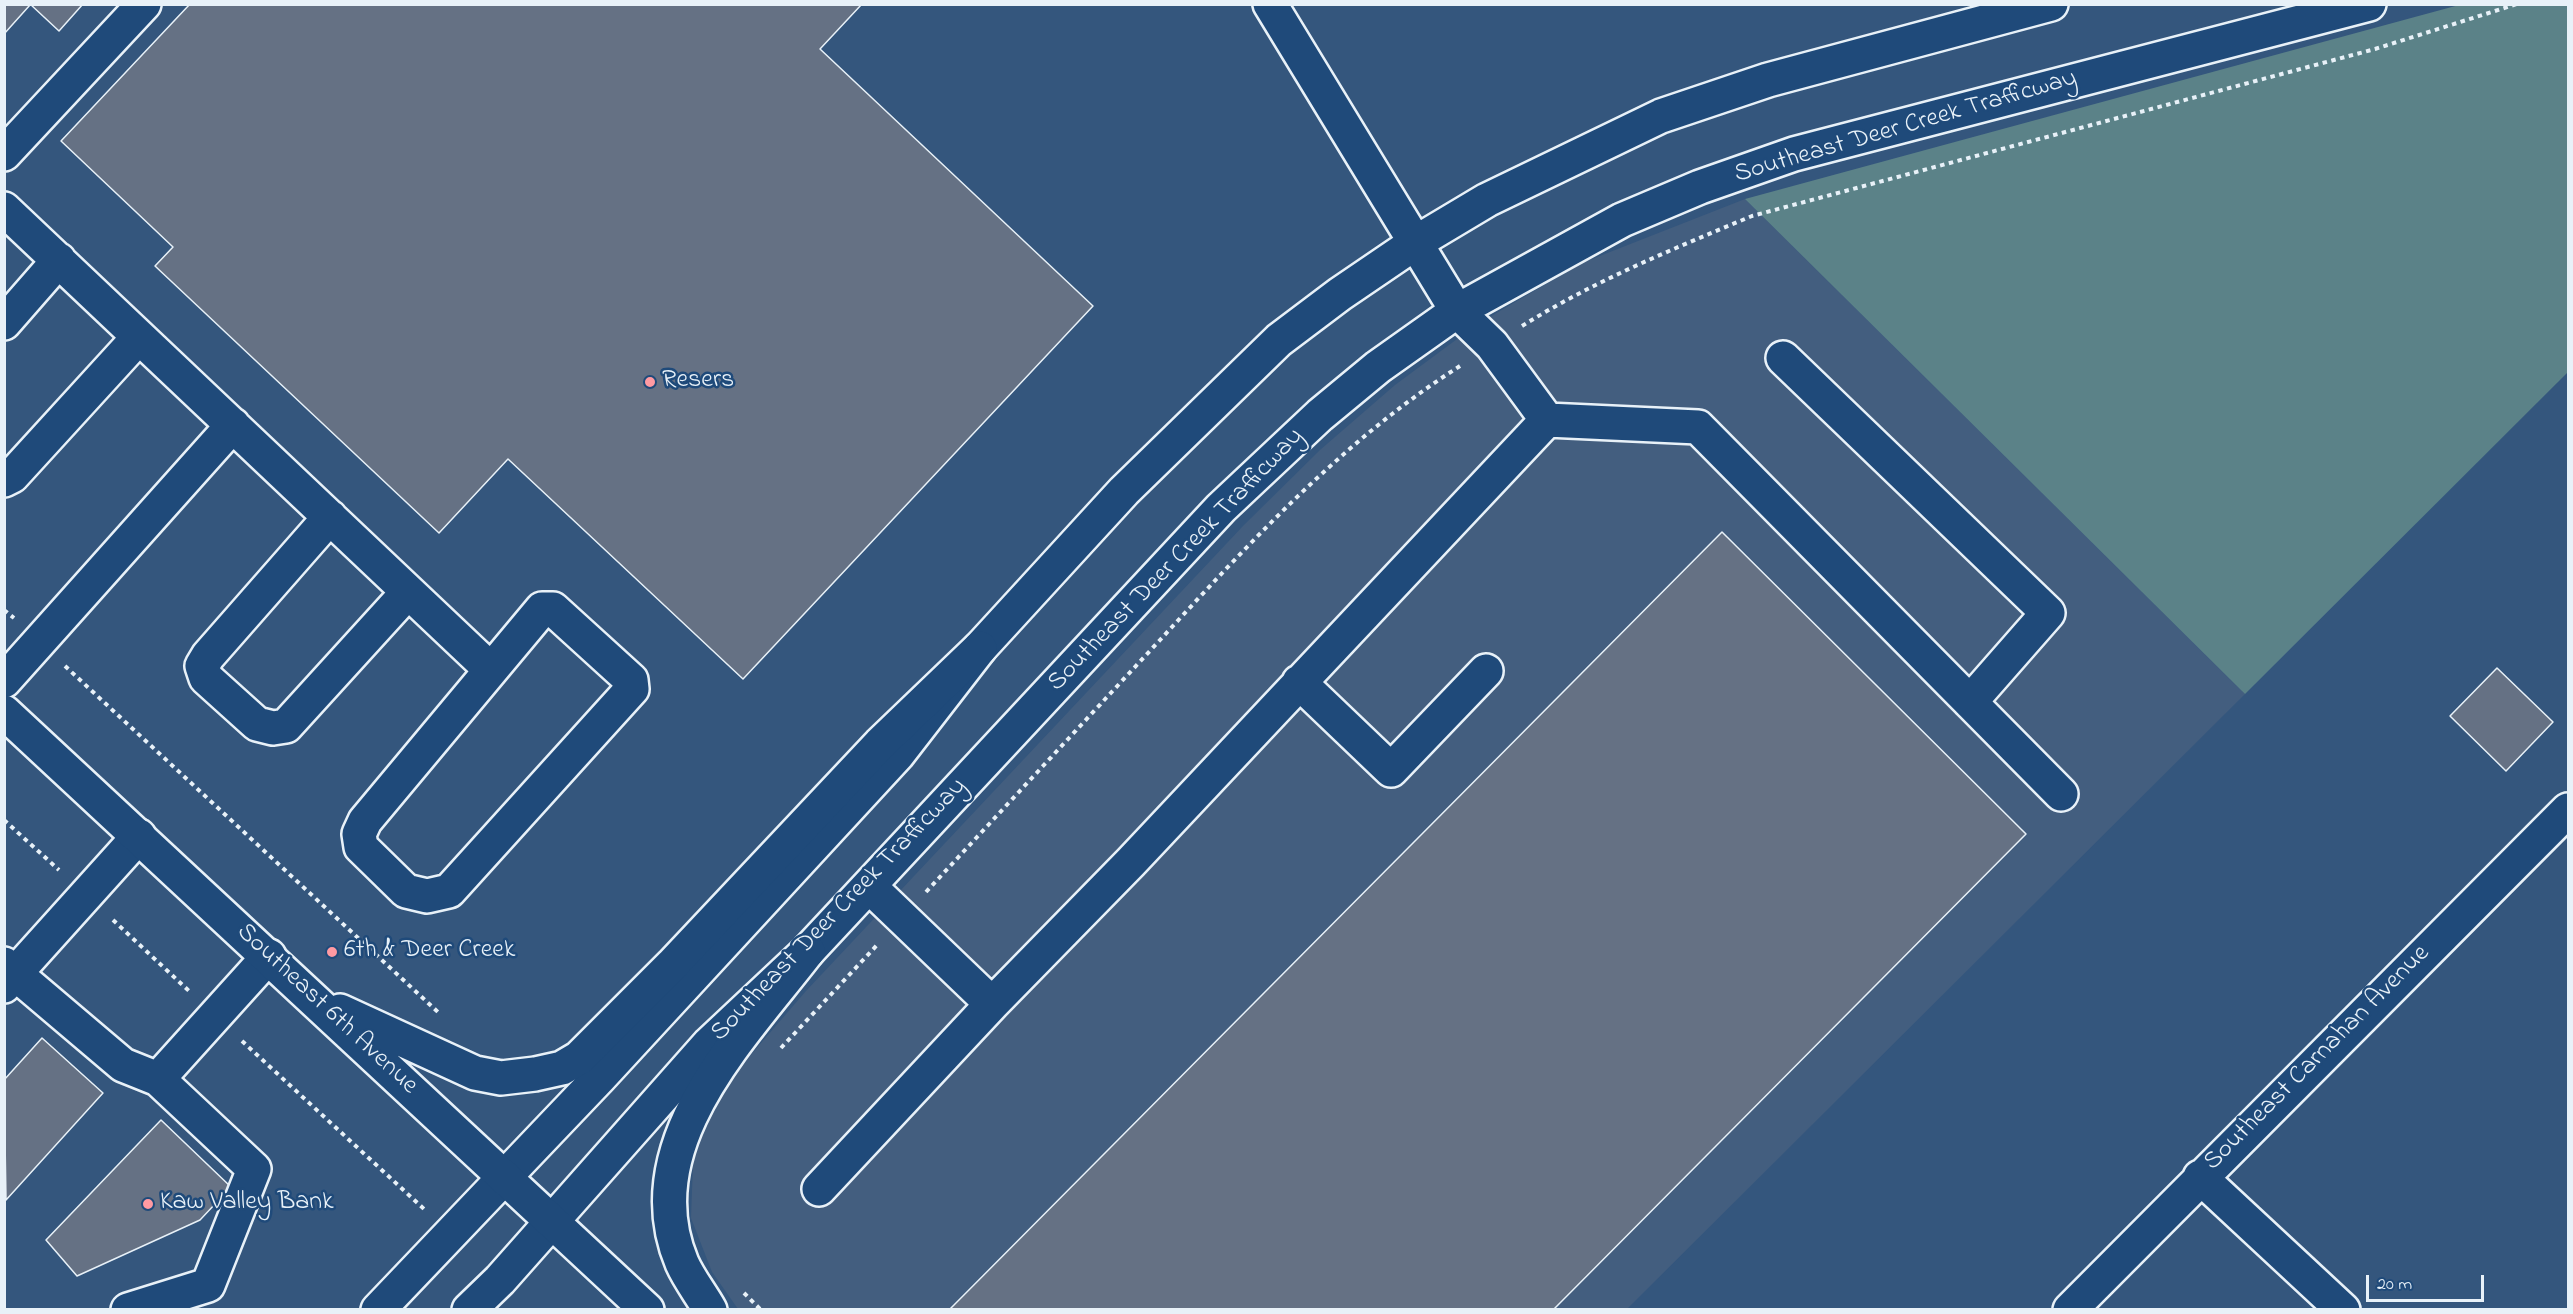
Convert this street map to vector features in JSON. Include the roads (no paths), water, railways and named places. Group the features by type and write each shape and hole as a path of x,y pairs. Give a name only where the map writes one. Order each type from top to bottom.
{"street":[{"path":"4,154 144,4"},
{"path":"1270,4 1457,311 1492,345 1547,420"},
{"path":"317,1000 475,1073 501,1078 562,1068 579,1058 594,1044 880,744 980,648 1124,491 1223,392 1287,334 1340,294 1415,243 1498,194 1660,116 1768,80 2051,4"},
{"name":"Southeast Deer Creek Trafficway","path":"469,1310 500,1280 709,1044 808,951 1221,508 1320,415 1378,368 1457,311 1622,220 1700,187 1794,154 2369,4"},
{"path":"4,209 490,669"},
{"path":"4,322 59,260"},
{"path":"4,480 12,476 139,337"},
{"path":"1783,358 2048,613 1970,702"},
{"path":"819,1189 1547,420 1698,427 2061,794"},
{"path":"4,681 233,425"},
{"path":"330,517 208,656 202,666 206,678 257,724 273,728 286,726 408,592"},
{"path":"542,609 553,609 631,680 632,689 449,891 427,896 406,891 361,847 359,834 365,821 490,669 542,609"},
{"path":"378,1310 600,1077 898,754 980,648"},
{"path":"1299,682 1391,770 1486,671"},
{"name":"Southeast 6th Avenue","path":"4,712 317,1000 550,1222 647,1310"},
{"name":"Southeast Carnahan Avenue","path":"2070,1310 2568,810"},
{"path":"128,1310 208,1285 254,1169 158,1079 123,1065 8,975 86,896 139,836"},
{"path":"869,885 992,1004"},
{"path":"710,1310 682,1263 671,1222 670,1171 687,1117 724,1061 808,951"},
{"path":"158,1079 269,956"},
{"path":"2200,1177 2343,1310"}],"place":[{"name":"Resers","path":"650,382"},
{"name":"6th & Deer Creek","path":"332,952"},
{"name":"Kaw Valley Bank","path":"148,1204"}]}
